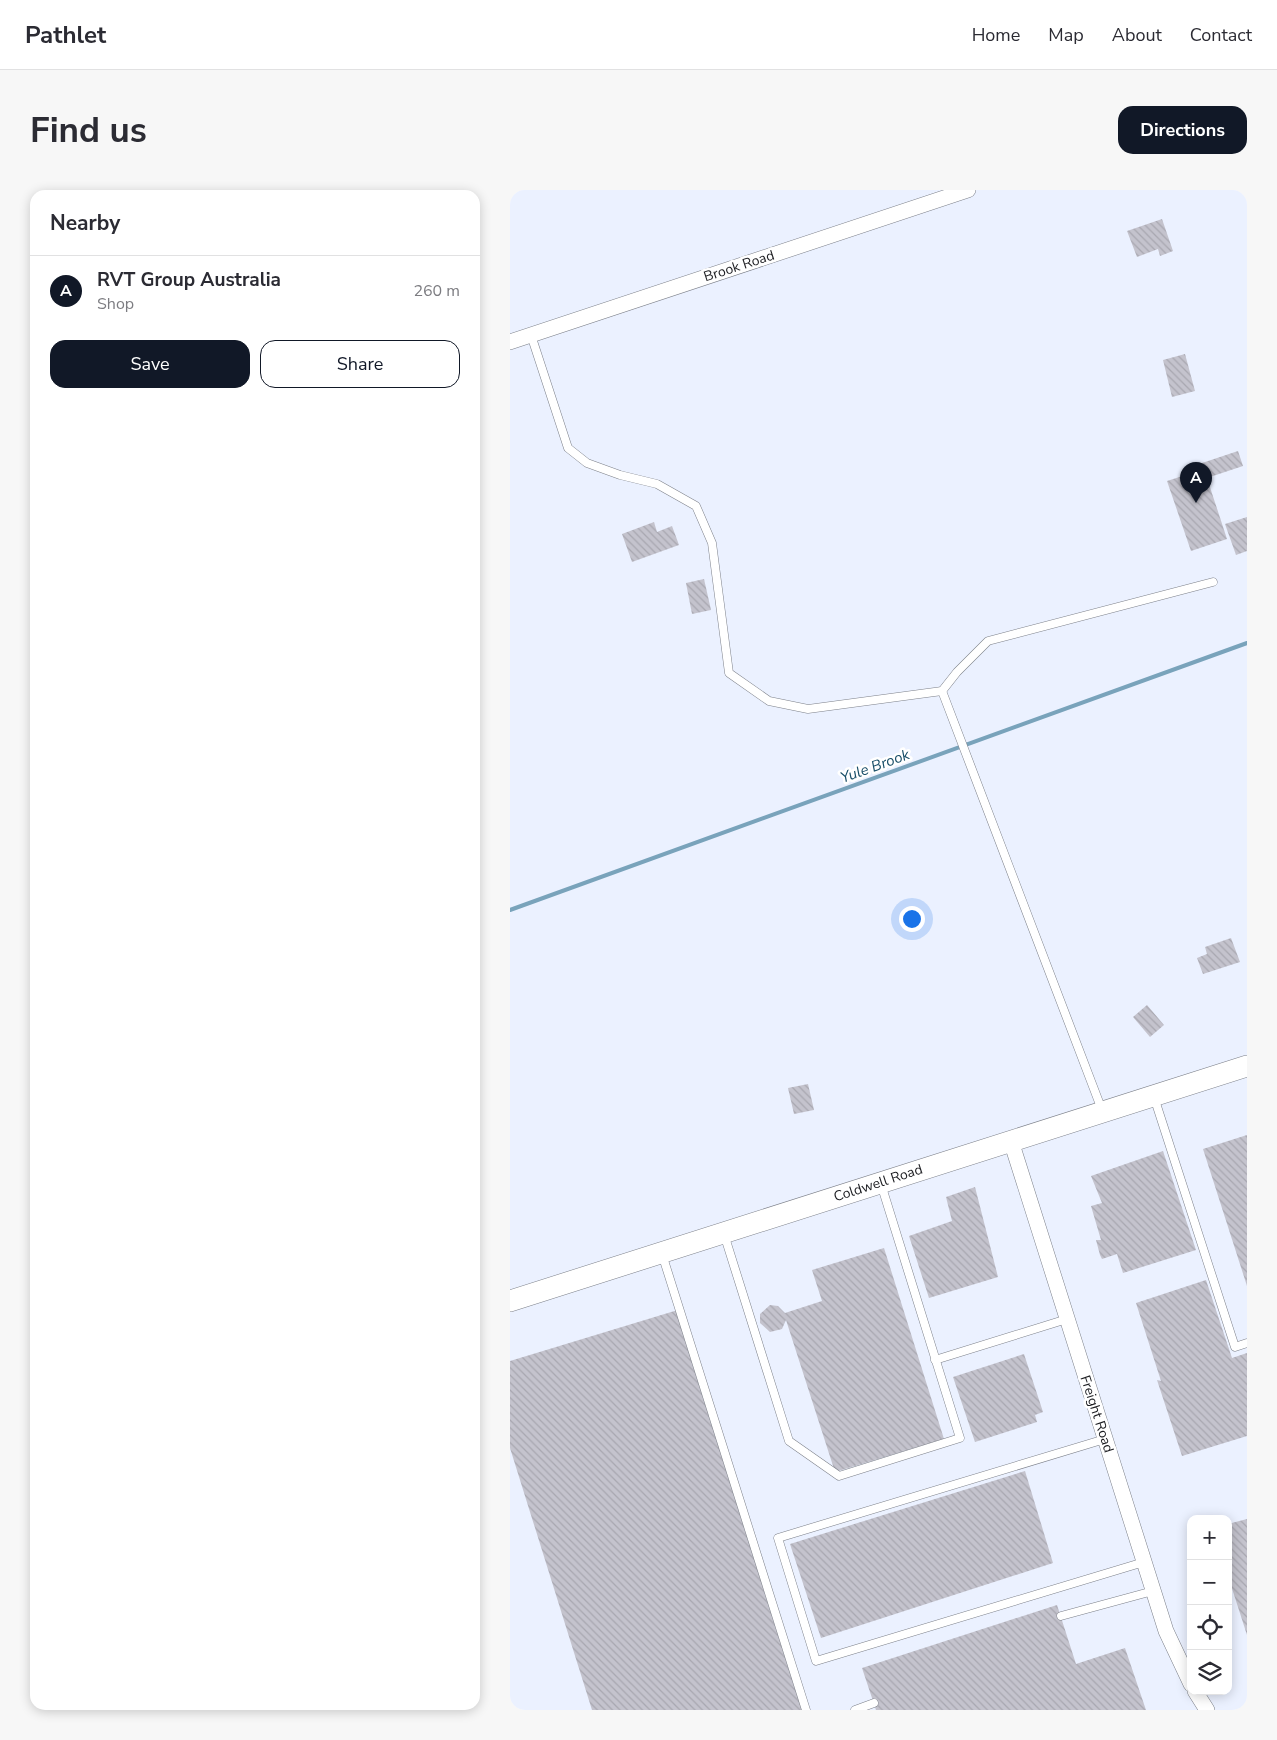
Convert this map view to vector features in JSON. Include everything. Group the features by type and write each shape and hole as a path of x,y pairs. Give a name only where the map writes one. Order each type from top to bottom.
{"street":[{"name":"Brook Road","path":"510,342 968,190"},
{"name":"Coldwell Road","path":"510,1302 661,1252 1247,1066"},
{"name":"Freight Road","path":"1011,1141 1166,1632 1187,1676"},
{"path":"1198,1695 1207,1710"}],"lane":[{"path":"531,335 568,448 587,462 620,475 657,484 696,506 712,543 729,673 769,701 808,709 942,690 988,641 1213,582"},
{"path":"942,690 1102,1112"},
{"path":"1153,1096 1235,1347 1247,1343"},
{"path":"724,1232 789,1441 839,1476 960,1438 880,1182"},
{"path":"661,1252 806,1710"},
{"path":"935,1360 1067,1319"},
{"path":"1105,1439 778,1538 816,1661 1144,1562"},
{"path":"1060,1616 1153,1591"},
{"path":"855,1710 874,1703"}],"shaded area":[{"path":"510,190 1247,190 1247,1710 510,1710"}],"building":[{"path":"1162,219 1173,251 1160,256 1158,249 1137,257 1127,231"},
{"path":"1185,354 1195,391 1172,397 1163,360"},
{"path":"1238,451 1243,466 1207,478 1202,463"},
{"path":"1204,469 1227,539 1191,551 1167,481"},
{"path":"1247,517 1247,551 1236,555 1225,524"},
{"path":"654,522 657,532 672,526 679,545 632,562 622,534"},
{"path":"704,579 711,610 692,614 686,583"},
{"path":"1231,938 1240,962 1203,974 1197,958 1207,954 1205,947"},
{"path":"1147,1005 1164,1025 1150,1037 1133,1017"},
{"path":"808,1084 814,1110 794,1114 788,1088"},
{"path":"1247,1135 1247,1286 1203,1149"},
{"path":"1163,1151 1196,1250 1123,1273 1117,1254 1102,1259 1100,1255 1096,1240 1101,1240 1091,1206 1102,1203 1091,1176"},
{"path":"975,1187 998,1277 929,1298 909,1236 952,1221 946,1197"},
{"path":"884,1248 944,1439 835,1472 786,1320 782,1329 770,1332 760,1323 760,1314 770,1305 778,1306 785,1313 822,1301 812,1270"},
{"path":"1206,1280 1232,1358 1247,1353 1247,1436 1182,1456 1157,1380 1161,1381 1136,1303"},
{"path":"681,1309 806,1710 592,1710 510,1448 510,1361"},
{"path":"1024,1354 1043,1412 1035,1415 1037,1422 975,1442 953,1377"},
{"path":"1025,1471 1053,1563 821,1638 790,1544"},
{"path":"1247,1519 1247,1635 1232,1588 1232,1523"},
{"path":"1057,1605 1076,1664 1125,1648 1146,1710 876,1710 862,1668"}],"waterway":[{"name":"Yule Brook","path":"510,910 1247,643"}],"place":[{"name":"RVT Group Australia","path":"1196,503"}]}
